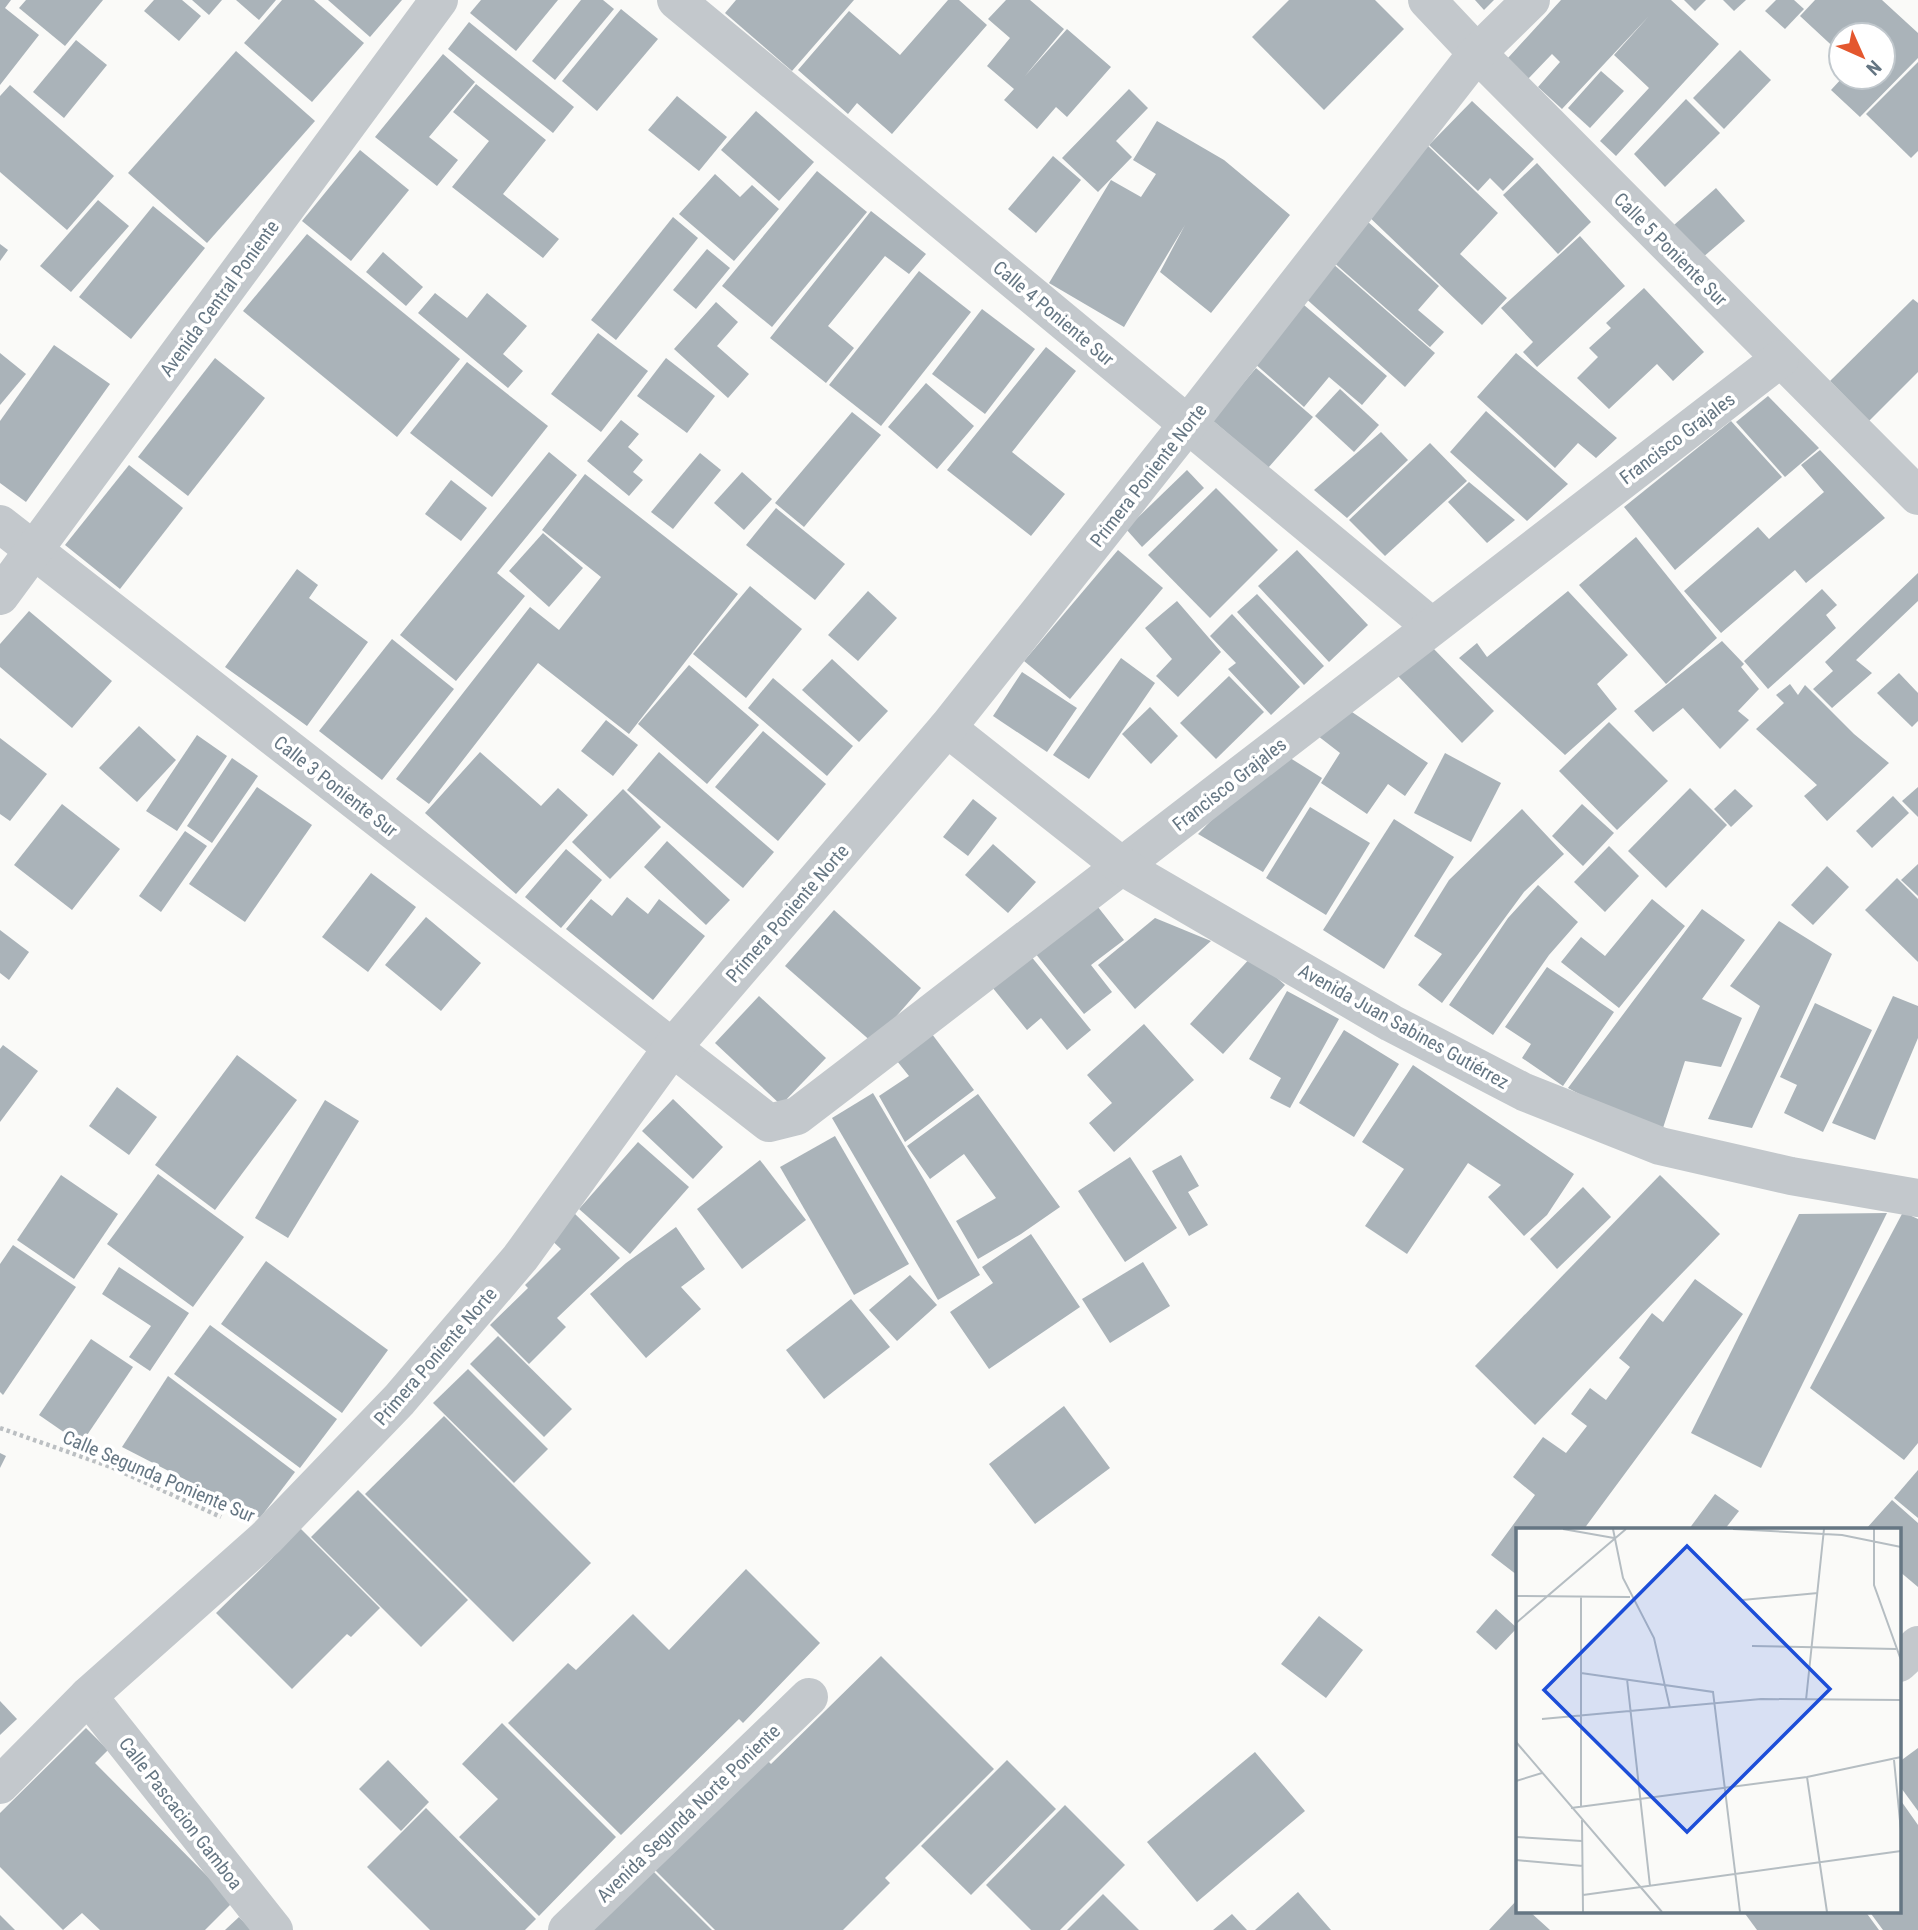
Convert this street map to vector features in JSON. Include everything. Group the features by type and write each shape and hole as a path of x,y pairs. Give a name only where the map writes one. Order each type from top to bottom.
{"street":[{"name":"Avenida Central Poniente","path":"0,596 439,0"},
{"name":"Calle 4 Poniente Sur","path":"676,0 1431,626"},
{"name":"Calle 5 Poniente Sur","path":"1427,0 1918,496"},
{"name":"Primera Poniente Norte","path":"0,1785 88,1696 266,1538 399,1400 520,1258 672,1048 947,728 1477,53 1531,0"},
{"name":"Francisco Grajales","path":"672,1048 769,1123 797,1116 1780,359"},
{"name":"Calle 3 Poniente Sur","path":"0,524 672,1048"},
{"name":"Avenida Juan Sabines Gutiérrez","path":"947,728 1123,867 1391,1023 1524,1092 1660,1146 1791,1176 1918,1198"},
{"path":"1900,1662 1918,1645"},
{"name":"Calle Pascacion Gamboa","path":"88,1696 274,1930"},
{"name":"Avenida Segunda Norte Poniente","path":"567,1930 809,1697"}],"path":[{"name":"Calle Segunda Poniente Sur","path":"0,1428 111,1467 266,1538"}],"building":[{"path":"0,0 11,0 5,8 39,35 0,85"},
{"path":"26,0 103,0 65,46 19,8"},
{"path":"154,0 182,0 201,16 179,41 144,11"},
{"path":"192,0 222,0 209,15"},
{"path":"236,0 276,0 259,20"},
{"path":"282,0 314,0 364,43 312,102 244,43"},
{"path":"328,0 402,0 370,37"},
{"path":"481,0 558,0 516,51 470,13"},
{"path":"581,0 603,0 614,9 555,80 532,61"},
{"path":"736,0 854,0 792,71 725,13"},
{"path":"948,0 959,0 987,25 892,134 857,103 848,114 798,70 849,11 900,55"},
{"path":"1006,0 1030,0 1064,29 1025,76 1067,29 1111,67 1067,117 1056,107 1037,129 1004,100 1014,89 987,66 1010,38 988,19"},
{"path":"1289,0 1375,0 1404,29 1324,110 1252,37"},
{"path":"1475,0 1494,0 1484,10"},
{"path":"1561,0 1671,0 1719,44 1616,156 1600,141 1649,88 1614,55 1649,16 1562,109 1538,87 1560,62 1552,54 1528,79 1507,59"},
{"path":"1684,0 1706,0 1695,11"},
{"path":"1723,0 1746,0 1734,11"},
{"path":"1776,0 1794,0 1804,9 1785,29 1765,11"},
{"path":"1815,0 1882,0 1918,33 1918,58 1897,79 1897,21 1827,21 1827,41 1800,16"},
{"path":"621,9 658,39 597,111 562,81"},
{"path":"469,22 574,107 553,133 448,49"},
{"path":"76,40 107,65 64,118 33,92"},
{"path":"1740,50 1771,80 1724,129 1693,98"},
{"path":"236,51 315,121 207,243 128,173"},
{"path":"443,54 475,82 429,137 458,160 437,186 375,137"},
{"path":"1918,62 1918,151 1911,158 1866,114 1889,91 1897,91 1897,83"},
{"path":"1601,71 1624,91 1590,128 1568,108"},
{"path":"476,84 546,140 503,194 559,239 543,258 452,187 489,141 453,112"},
{"path":"10,85 114,176 67,230 0,172 0,96"},
{"path":"1129,89 1148,108 1116,141 1132,157 1098,192 1062,158"},
{"path":"1832,91 1886,91 1860,117"},
{"path":"677,96 727,137 699,171 648,130"},
{"path":"1686,99 1720,133 1665,187 1634,154"},
{"path":"1472,101 1534,159 1503,191 1490,178 1478,191 1429,145"},
{"path":"756,111 814,162 779,201 721,150"},
{"path":"1157,121 1224,160 1290,215 1211,313 1160,272 1185,225 1124,327 1049,283 1111,180 1141,197 1156,174 1133,160"},
{"path":"1427,145 1498,213 1460,254 1507,298 1482,325 1364,212"},
{"path":"360,150 409,190 351,261 302,221"},
{"path":"1053,156 1081,180 1036,233 1008,209"},
{"path":"1537,163 1591,222 1558,254 1503,195"},
{"path":"817,171 867,212 772,327 722,286"},
{"path":"715,174 740,197 752,185 779,209 734,261 679,214"},
{"path":"1716,188 1745,221 1702,258 1674,225"},
{"path":"98,200 129,226 71,292 40,266"},
{"path":"153,206 205,248 131,339 79,297"},
{"path":"871,211 926,254 909,274 885,256 828,326 854,348 826,383 770,338"},
{"path":"673,217 698,238 616,340 591,320"},
{"path":"1367,221 1439,286 1418,310 1444,332 1430,347 1331,260"},
{"path":"307,234 460,359 397,437 243,311"},
{"path":"1580,236 1625,286 1537,367 1523,352 1533,342 1501,308"},
{"path":"0,244 8,250 0,261"},
{"path":"707,249 730,268 696,309 673,290"},
{"path":"383,252 423,287 406,306 366,272"},
{"path":"1332,263 1435,353 1405,387 1303,296"},
{"path":"919,271 971,312 881,426 829,385"},
{"path":"1644,288 1704,352 1673,381 1657,364 1609,409 1577,378 1598,357 1589,348 1611,328 1606,323"},
{"path":"435,293 467,318 487,293 527,326 503,354 523,371 508,388 418,313"},
{"path":"1913,299 1918,303 1918,372 1869,421 1830,381"},
{"path":"716,302 738,322 717,346 749,374 728,398 674,349"},
{"path":"1304,305 1387,376 1362,405 1329,377 1304,407 1254,363"},
{"path":"982,309 1035,349 985,414 932,374"},
{"path":"598,333 648,371 601,432 551,394"},
{"path":"54,345 110,384 26,502 0,483 0,421"},
{"path":"1046,347 1076,371 1012,452 1065,494 1031,536 947,470"},
{"path":"0,353 26,374 0,405"},
{"path":"1516,353 1617,438 1596,458 1578,443 1555,468 1477,397"},
{"path":"215,358 265,398 188,496 138,457"},
{"path":"666,358 715,396 687,433 637,396"},
{"path":"467,362 548,426 492,497 410,433"},
{"path":"1256,368 1313,417 1268,468 1212,420"},
{"path":"926,383 974,426 937,469 888,427"},
{"path":"1340,389 1379,425 1354,452 1315,416"},
{"path":"1768,396 1819,448 1785,477 1736,422"},
{"path":"1486,411 1568,484 1527,521 1450,452"},
{"path":"852,412 881,435 804,527 775,503"},
{"path":"621,420 639,434 628,447 643,460 633,472 643,480 629,496 587,461"},
{"path":"1731,421 1782,477 1675,570 1624,507"},
{"path":"1381,432 1408,460 1347,518 1314,490"},
{"path":"1430,443 1467,481 1385,556 1349,520"},
{"path":"1820,450 1885,518 1806,583 1795,570 1721,633 1684,591 1758,527 1769,539 1824,492 1801,465"},
{"path":"549,452 577,475 497,573 525,596 456,681 400,635"},
{"path":"700,453 721,470 673,529 651,512"},
{"path":"129,465 183,508 120,589 65,545"},
{"path":"1187,470 1204,488 1142,547 1126,529"},
{"path":"742,472 772,499 744,530 714,503"},
{"path":"585,474 738,594 629,734 538,663 429,804 396,779 530,607 559,630 601,577 542,530"},
{"path":"451,480 487,508 461,541 425,514"},
{"path":"1469,482 1515,520 1487,543 1448,502"},
{"path":"1216,488 1278,550 1210,618 1148,555"},
{"path":"776,508 845,564 815,600 746,545"},
{"path":"543,533 583,568 549,607 509,571"},
{"path":"1636,537 1717,638 1666,684 1579,585"},
{"path":"1118,550 1163,588 1070,699 1024,661"},
{"path":"1297,550 1368,625 1329,662 1258,586"},
{"path":"297,569 318,585 309,598 368,642 307,726 225,667"},
{"path":"1918,573 1918,601 1856,660 1872,673 1832,708 1813,689 1833,671 1825,662"},
{"path":"750,586 802,629 746,698 693,654"},
{"path":"1822,589 1837,605 1826,615 1836,628 1768,689 1744,661"},
{"path":"868,591 897,618 858,661 828,635"},
{"path":"1568,591 1628,655 1597,684 1617,709 1565,755 1459,658 1477,643 1487,657"},
{"path":"1257,594 1324,666 1304,685 1237,612"},
{"path":"1177,601 1221,652 1178,697 1156,676 1172,659 1145,628"},
{"path":"29,611 112,681 72,728 0,667 0,644"},
{"path":"1232,614 1300,687 1271,715 1228,669 1236,663 1210,636"},
{"path":"392,639 454,689 382,780 319,731"},
{"path":"1722,641 1744,664 1741,667 1759,689 1738,711 1749,720 1720,749 1683,708 1653,732 1634,711"},
{"path":"1430,645 1494,711 1462,743 1398,676"},
{"path":"1121,658 1155,683 1089,779 1053,755"},
{"path":"832,659 888,711 859,742 802,690"},
{"path":"689,665 759,725 707,784 638,724"},
{"path":"1022,672 1077,708 1047,752 993,716"},
{"path":"1899,673 1918,693 1918,721 1912,727 1877,693"},
{"path":"1229,676 1264,712 1216,759 1180,723"},
{"path":"773,678 853,746 827,776 748,708"},
{"path":"1790,684 1798,695 1805,685 1854,734 1889,763 1827,821 1804,796 1817,785 1756,729 1784,703 1776,695"},
{"path":"1150,707 1178,736 1151,764 1122,734"},
{"path":"1349,710 1428,763 1405,796 1388,784 1367,814 1321,783 1340,753 1318,736"},
{"path":"606,720 638,745 613,776 581,751"},
{"path":"1609,722 1668,781 1617,830 1559,771"},
{"path":"139,726 176,760 137,802 99,768"},
{"path":"763,731 826,784 778,841 715,787"},
{"path":"197,735 227,756 177,831 146,811"},
{"path":"0,738 47,774 10,821 0,814"},
{"path":"1279,751 1322,778 1263,872 1198,834"},
{"path":"480,752 541,806 558,788 588,815 516,894 425,813"},
{"path":"659,752 774,852 743,888 627,790"},
{"path":"1445,753 1501,783 1471,842 1414,813"},
{"path":"232,758 258,776 212,843 187,826"},
{"path":"257,787 312,825 245,922 189,884"},
{"path":"1918,787 1918,817 1902,801"},
{"path":"1690,788 1727,825 1666,888 1628,851"},
{"path":"623,789 661,827 610,879 572,842"},
{"path":"1735,789 1753,806 1731,827 1714,809"},
{"path":"1893,796 1909,813 1872,848 1856,831"},
{"path":"973,799 997,818 968,856 943,837"},
{"path":"62,804 120,849 72,910 14,865"},
{"path":"1582,804 1614,833 1583,866 1552,836"},
{"path":"1310,807 1370,843 1326,915 1266,878"},
{"path":"1522,809 1564,854 1524,892 1442,1003 1418,985 1442,954 1414,936 1449,880"},
{"path":"1394,819 1454,857 1384,969 1323,930"},
{"path":"185,831 207,846 161,912 139,896"},
{"path":"667,841 730,900 706,925 644,867"},
{"path":"993,844 1036,882 1008,913 965,875"},
{"path":"1609,846 1639,876 1605,912 1574,882"},
{"path":"566,849 602,880 561,928 525,897"},
{"path":"1918,864 1918,896 1901,880"},
{"path":"1827,866 1849,887 1813,925 1791,905"},
{"path":"371,873 416,907 368,972 322,937"},
{"path":"1897,878 1918,899 1918,962 1865,910"},
{"path":"1538,885 1578,922 1549,955 1493,1035 1449,1005 1508,918"},
{"path":"627,897 648,914 659,899 705,936 653,1000 566,929 591,899 612,916"},
{"path":"1652,899 1685,926 1619,1008 1561,962 1581,937 1605,956"},
{"path":"1094,902 1124,940 1091,965 1112,992 1084,1014 1031,948"},
{"path":"1702,909 1745,940 1702,999 1742,1018 1721,1067 1685,1061 1661,1134 1627,1120 1568,1088"},
{"path":"834,910 921,988 873,1043 785,966"},
{"path":"426,917 481,963 441,1011 385,965"},
{"path":"1155,918 1211,941 1135,1009 1098,965"},
{"path":"1779,921 1832,954 1752,1128 1708,1119 1760,1006 1730,986"},
{"path":"0,930 29,952 9,980 0,973"},
{"path":"1030,955 1091,1030 1067,1050 1041,1018 1027,1030 992,987"},
{"path":"1252,956 1285,985 1223,1054 1190,1024"},
{"path":"1547,967 1614,1012 1563,1086 1522,1058 1531,1044 1505,1027"},
{"path":"1287,991 1339,1019 1290,1108 1270,1098 1281,1078 1249,1059"},
{"path":"759,996 826,1058 781,1105 715,1043"},
{"path":"1893,996 1918,1006 1918,1038 1875,1140 1832,1123"},
{"path":"1815,1003 1872,1030 1823,1132 1784,1113 1797,1085 1780,1077"},
{"path":"1144,1024 1194,1080 1114,1152 1089,1123 1112,1103 1087,1075"},
{"path":"1344,1030 1399,1064 1354,1137 1299,1103"},
{"path":"932,1034 974,1090 905,1142 879,1096 909,1076 897,1061"},
{"path":"3,1045 38,1071 0,1122 0,1049"},
{"path":"237,1055 297,1100 215,1210 155,1165"},
{"path":"1413,1065 1574,1174 1547,1215 1524,1236 1488,1197 1501,1185 1468,1163 1407,1254 1365,1226 1404,1169 1362,1142"},
{"path":"117,1087 157,1117 129,1155 89,1126"},
{"path":"873,1093 980,1275 938,1300 832,1118"},
{"path":"978,1094 1060,1207 978,1259 956,1221 996,1198 964,1154 930,1179 907,1146"},
{"path":"673,1099 723,1147 693,1179 642,1131"},
{"path":"325,1100 359,1121 288,1238 255,1218"},
{"path":"835,1136 909,1264 854,1295 780,1167"},
{"path":"638,1142 689,1187 630,1254 579,1209"},
{"path":"1181,1155 1199,1186 1188,1192 1208,1225 1189,1236 1152,1171"},
{"path":"1130,1157 1177,1228 1125,1262 1078,1191"},
{"path":"760,1160 806,1220 742,1269 697,1209"},
{"path":"158,1174 244,1237 193,1307 107,1244"},
{"path":"61,1175 118,1214 74,1279 17,1240"},
{"path":"1660,1175 1720,1234 1535,1425 1475,1366"},
{"path":"1583,1187 1611,1217 1557,1269 1530,1239"},
{"path":"572,1211 620,1258 557,1318 566,1327 529,1364 490,1325 528,1288 525,1285 561,1249 547,1236"},
{"path":"1903,1212 1918,1219 1918,1443 1904,1460 1810,1388"},
{"path":"1887,1213 1761,1468 1691,1433 1799,1214"},
{"path":"676,1227 705,1269 681,1287 701,1309 646,1358 590,1294 626,1263"},
{"path":"1031,1234 1080,1307 989,1369 950,1312 993,1283 982,1267"},
{"path":"13,1245 76,1287 3,1395 0,1392 0,1264"},
{"path":"266,1261 388,1350 342,1413 221,1324"},
{"path":"1143,1262 1170,1306 1110,1343 1082,1299"},
{"path":"119,1267 189,1313 150,1371 129,1357 151,1326 102,1294"},
{"path":"910,1275 937,1305 897,1341 869,1310"},
{"path":"1695,1279 1743,1314 1585,1528 1516,1528 1516,1574 1491,1555 1535,1495 1513,1477 1543,1437 1566,1453 1587,1426 1571,1414 1590,1388 1606,1400 1630,1367 1619,1358 1652,1313 1663,1322"},
{"path":"851,1299 890,1347 824,1399 786,1350"},
{"path":"210,1325 337,1419 300,1468 174,1374"},
{"path":"498,1336 572,1409 544,1437 470,1364"},
{"path":"91,1339 133,1367 81,1444 39,1415"},
{"path":"468,1369 548,1449 514,1483 433,1403"},
{"path":"168,1376 295,1472 260,1518 122,1447"},
{"path":"1064,1406 1110,1468 1035,1524 989,1464"},
{"path":"444,1416 591,1563 513,1642 365,1494"},
{"path":"0,1453 6,1456 0,1468"},
{"path":"1918,1470 1918,1518 1894,1498"},
{"path":"358,1490 468,1600 421,1647 311,1537"},
{"path":"1715,1494 1739,1511 1726,1528 1690,1528"},
{"path":"1892,1500 1918,1523 1918,1587 1900,1572 1900,1528 1867,1528"},
{"path":"298,1526 380,1608 351,1637 347,1634 292,1689 216,1613 272,1558"},
{"path":"746,1569 820,1643 743,1723 739,1719 621,1835 508,1723 568,1663 576,1670 633,1614 669,1650"},
{"path":"1496,1609 1516,1627 1496,1650 1476,1632"},
{"path":"1319,1616 1363,1650 1326,1698 1281,1664"},
{"path":"881,1656 994,1769 885,1878 890,1883 843,1930 715,1930 655,1870 767,1760 771,1764"},
{"path":"0,1701 17,1719 0,1735"},
{"path":"502,1723 616,1837 539,1916 459,1837 498,1799 462,1764"},
{"path":"86,1728 108,1750 95,1763 233,1902 205,1930 100,1930 82,1913 63,1930 0,1867 0,1813"},
{"path":"1918,1748 1918,1811 1900,1786 1900,1761"},
{"path":"1255,1752 1305,1811 1197,1902 1147,1842"},
{"path":"388,1760 429,1802 401,1831 359,1789"},
{"path":"1007,1760 1056,1809 971,1895 921,1846"},
{"path":"1900,1799 1918,1825 1918,1930 1883,1930 1870,1912 1900,1912"},
{"path":"1065,1805 1125,1865 1060,1930 1031,1930 986,1885"},
{"path":"426,1808 536,1919 525,1930 430,1930 367,1867"},
{"path":"650,1868 712,1930 588,1930"},
{"path":"1298,1892 1331,1930 1255,1930"},
{"path":"1103,1894 1139,1930 1067,1930"},
{"path":"1516,1901 1516,1912 1530,1912 1550,1930 1489,1930"},
{"path":"1744,1912 1866,1912 1879,1930 1757,1930"},
{"path":"1232,1914 1247,1930 1213,1930"},
{"path":"0,1915 15,1930 0,1930"},
{"path":"239,1917 252,1930 225,1930"}]}
